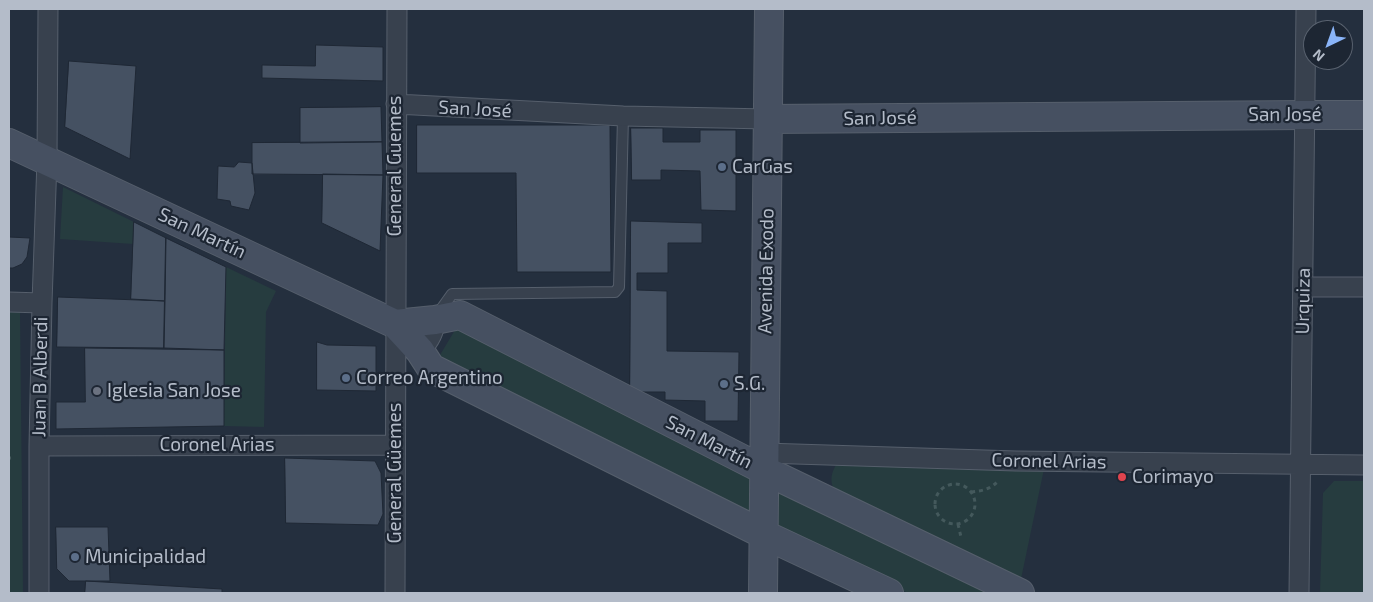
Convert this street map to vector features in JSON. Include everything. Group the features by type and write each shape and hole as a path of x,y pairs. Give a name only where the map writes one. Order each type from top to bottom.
{"main road":[{"name":"Avenida Exodo","path":"763,593 769,9"},
{"name":"San José","path":"768,119 1364,116"},
{"name":"San Martín","path":"9,143 394,324 420,351 431,368 763,534 889,593"},
{"name":"San Martín","path":"394,324 435,320 460,315 764,461 1020,593"}],"street":[{"name":"Juan B Alberdi","path":"39,593 39,446 47,160 48,9"},
{"name":"General Guemes","path":"394,324 397,9"},
{"name":"Urquiza","path":"1299,593 1306,9"},
{"name":"San José","path":"396,104 623,116 768,119"},
{"path":"1303,287 1364,287"},
{"path":"9,302 42,303"},
{"path":"420,351 427,344 435,329 435,320"},
{"name":"General Güemes","path":"394,324 395,593"},
{"name":"Coronel Arias","path":"39,446 395,445"},
{"name":"Coronel Arias","path":"764,461 1364,465"}],"lane":[{"path":"435,320 452,294 615,292 619,287 623,116"}],"path":[{"path":"954,484 966,487 974,498 973,512 958,524 945,521 940,517 935,505 938,493 948,485 954,484"}],"green space":[{"path":"63,187 134,222 133,244 60,239"},
{"path":"226,267 276,291 266,312 264,427 224,426"},
{"path":"9,309 20,309 23,593 9,593"},
{"path":"458,325 753,471 750,520 437,360"},
{"path":"839,460 1044,469 1021,579 837,494 832,485 832,477"},
{"path":"1334,481 1364,481 1364,593 1320,593 1323,493"},
{"path":"774,485 1001,593 908,593 771,528"}],"building":[{"path":"316,45 383,47 383,81 262,78 262,65 315,66"},
{"path":"69,61 136,66 130,159 65,127"},
{"path":"381,107 382,142 300,143 300,108"},
{"path":"417,125 610,125 611,272 517,272 516,173 417,173"},
{"path":"631,128 663,128 663,142 700,142 700,130 736,130 736,211 701,210 700,171 661,170 661,180 632,180"},
{"path":"382,142 383,175 252,174 252,143"},
{"path":"239,162 252,163 255,193 249,210 231,206 230,201 217,199 218,166 234,167"},
{"path":"323,174 383,175 380,251 322,223"},
{"path":"631,221 702,223 702,243 668,243 668,273 637,273 637,290 667,291 667,351 739,352 738,421 705,421 705,401 665,400 665,392 630,392"},
{"path":"134,222 166,238 165,301 131,299"},
{"path":"9,237 30,238 27,257 22,264 13,268 9,268"},
{"path":"166,238 226,267 224,350 164,348"},
{"path":"58,297 165,301 164,348 57,347"},
{"name":"Correo Argentino","path":"317,342 327,345 376,346 376,391 317,390"},
{"name":"Iglesia San Jose","path":"85,348 224,350 224,426 56,429 56,402 85,402"},
{"path":"285,458 375,461 381,473 383,514 378,525 286,523"},
{"path":"56,527 108,527 110,581 69,581 57,569"},
{"path":"86,581 222,589 222,593 85,593"}],"place":[{"name":"CarGas","path":"722,167"},
{"name":"Correo Argentino","path":"346,378"},
{"name":"S.G.","path":"724,384"},
{"name":"Iglesia San Jose","path":"97,391"},
{"name":"Corimayo","path":"1122,477"},
{"name":"Municipalidad","path":"75,557"}]}
